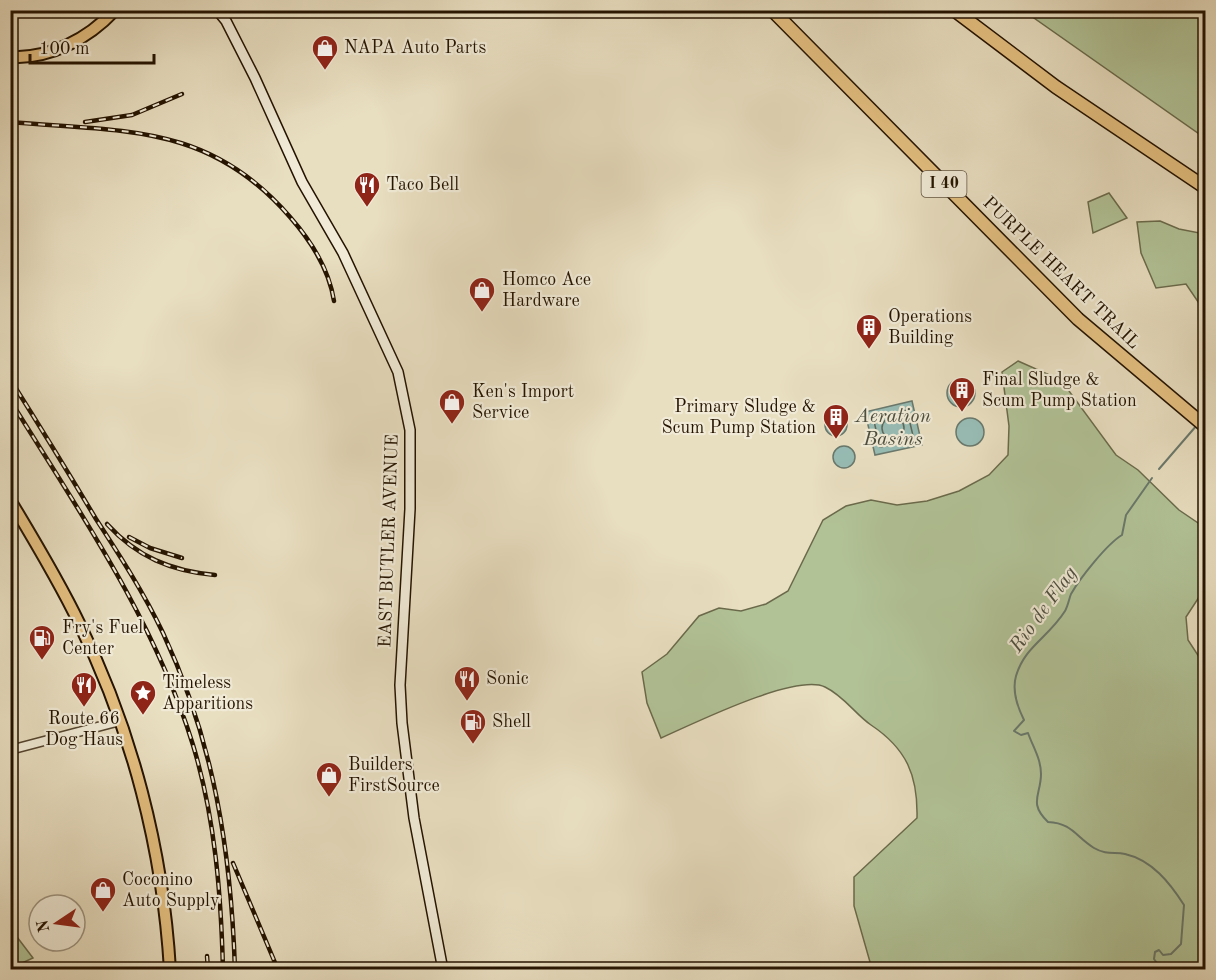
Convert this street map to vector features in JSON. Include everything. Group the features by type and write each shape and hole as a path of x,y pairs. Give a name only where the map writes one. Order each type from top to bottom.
{"highway":[{"name":"PURPLE HEART TRAIL","path":"772,10 1013,255 1119,355 1206,427"},
{"path":"954,10 1056,87 1206,188"}],"main road":[{"path":"10,57 44,53 68,45 98,28 115,10"},
{"name":"EAST BUTLER AVENUE","path":"217,10 255,78 302,182 347,261 398,372 410,430 410,509 400,685 404,744 414,818 443,969"},
{"path":"10,500 80,624 120,721 149,824 165,917 170,969"}],"street":[{"path":"10,750 120,721"}],"green space":[{"path":"1024,11 1205,11 1205,138"},
{"path":"1109,193 1127,218 1093,233 1088,202"},
{"path":"1160,221 1179,229 1205,234 1205,312 1186,284 1156,288 1141,253 1137,222"},
{"path":"1018,361 1061,380 1116,455 1138,470 1179,510 1201,525 1205,533 1205,588 1186,617 1188,640 1205,666 1205,969 872,969 854,906 854,877 917,818 912,776 902,754 894,744 865,721 844,700 825,687 811,685 791,687 768,693 661,738 647,703 642,672 667,654 699,616 719,608 741,611 766,604 788,591 823,520 846,506 871,500 897,505 927,501 959,491 989,475 1008,455 1009,426 1002,372"},
{"path":"14,933 33,958 11,968 11,935"}],"water":[{"path":"961,379 971,383 975,393 971,403 961,407 951,403 947,393 951,383"},
{"name":"Aeration Basins","path":"912,401 922,445 875,455 865,412"},
{"path":"832,414 840,414 847,421 847,429 840,436 832,436 825,429 825,421"},
{"path":"970,418 980,422 984,432 980,442 970,446 960,442 956,432 960,422"},
{"path":"840,446 848,446 855,453 855,461 848,468 840,468 833,461 833,453"}],"waterway":[{"name":"Rio de Flag","path":"1159,469 1197,425"},
{"name":"Rio de Flag","path":"1152,478 1126,515 1122,535 1087,571 1071,594 1065,611 1031,649 1020,666 1016,676 1015,693 1024,720 1014,731 1021,735 1028,733 1040,763 1041,774 1037,804 1048,822 1063,825 1098,850 1125,854 1144,861 1166,881 1184,905 1181,944 1171,954 1163,955 1159,950 1155,952 1154,959 1162,970"}],"railway":[{"path":"85,122 132,115 182,94"},
{"path":"10,122 90,128 162,138 196,148 228,164 259,186 298,226 324,267 334,301"},
{"path":"10,379 140,589 156,618 181,674 207,756 217,798 229,882 235,970"},
{"path":"10,400 113,567 158,654 177,699 201,772 212,828 221,913 223,970"},
{"path":"107,524 118,536 143,554 169,566 215,575"},
{"path":"129,537 150,548 182,558"},
{"path":"233,863 276,965"},
{"path":"207,956 208,970"}],"place":[{"name":"NAPA Auto Parts","path":"325,71"},
{"name":"Taco Bell","path":"367,208"},
{"name":"Homco Ace Hardware","path":"482,313"},
{"name":"Operations Building","path":"869,350"},
{"name":"Final Sludge & Scum Pump Station","path":"962,413"},
{"name":"Ken's Import Service","path":"452,425"},
{"name":"Primary Sludge & Scum Pump Station","path":"836,440"},
{"name":"Fry's Fuel Center","path":"42,661"},
{"name":"Sonic","path":"467,702"},
{"name":"Route 66 Dog Haus","path":"84,708"},
{"name":"Timeless Apparitions","path":"143,716"},
{"name":"Shell","path":"473,745"},
{"name":"Builders FirstSource","path":"329,798"},
{"name":"Coconino Auto Supply","path":"103,913"}]}
